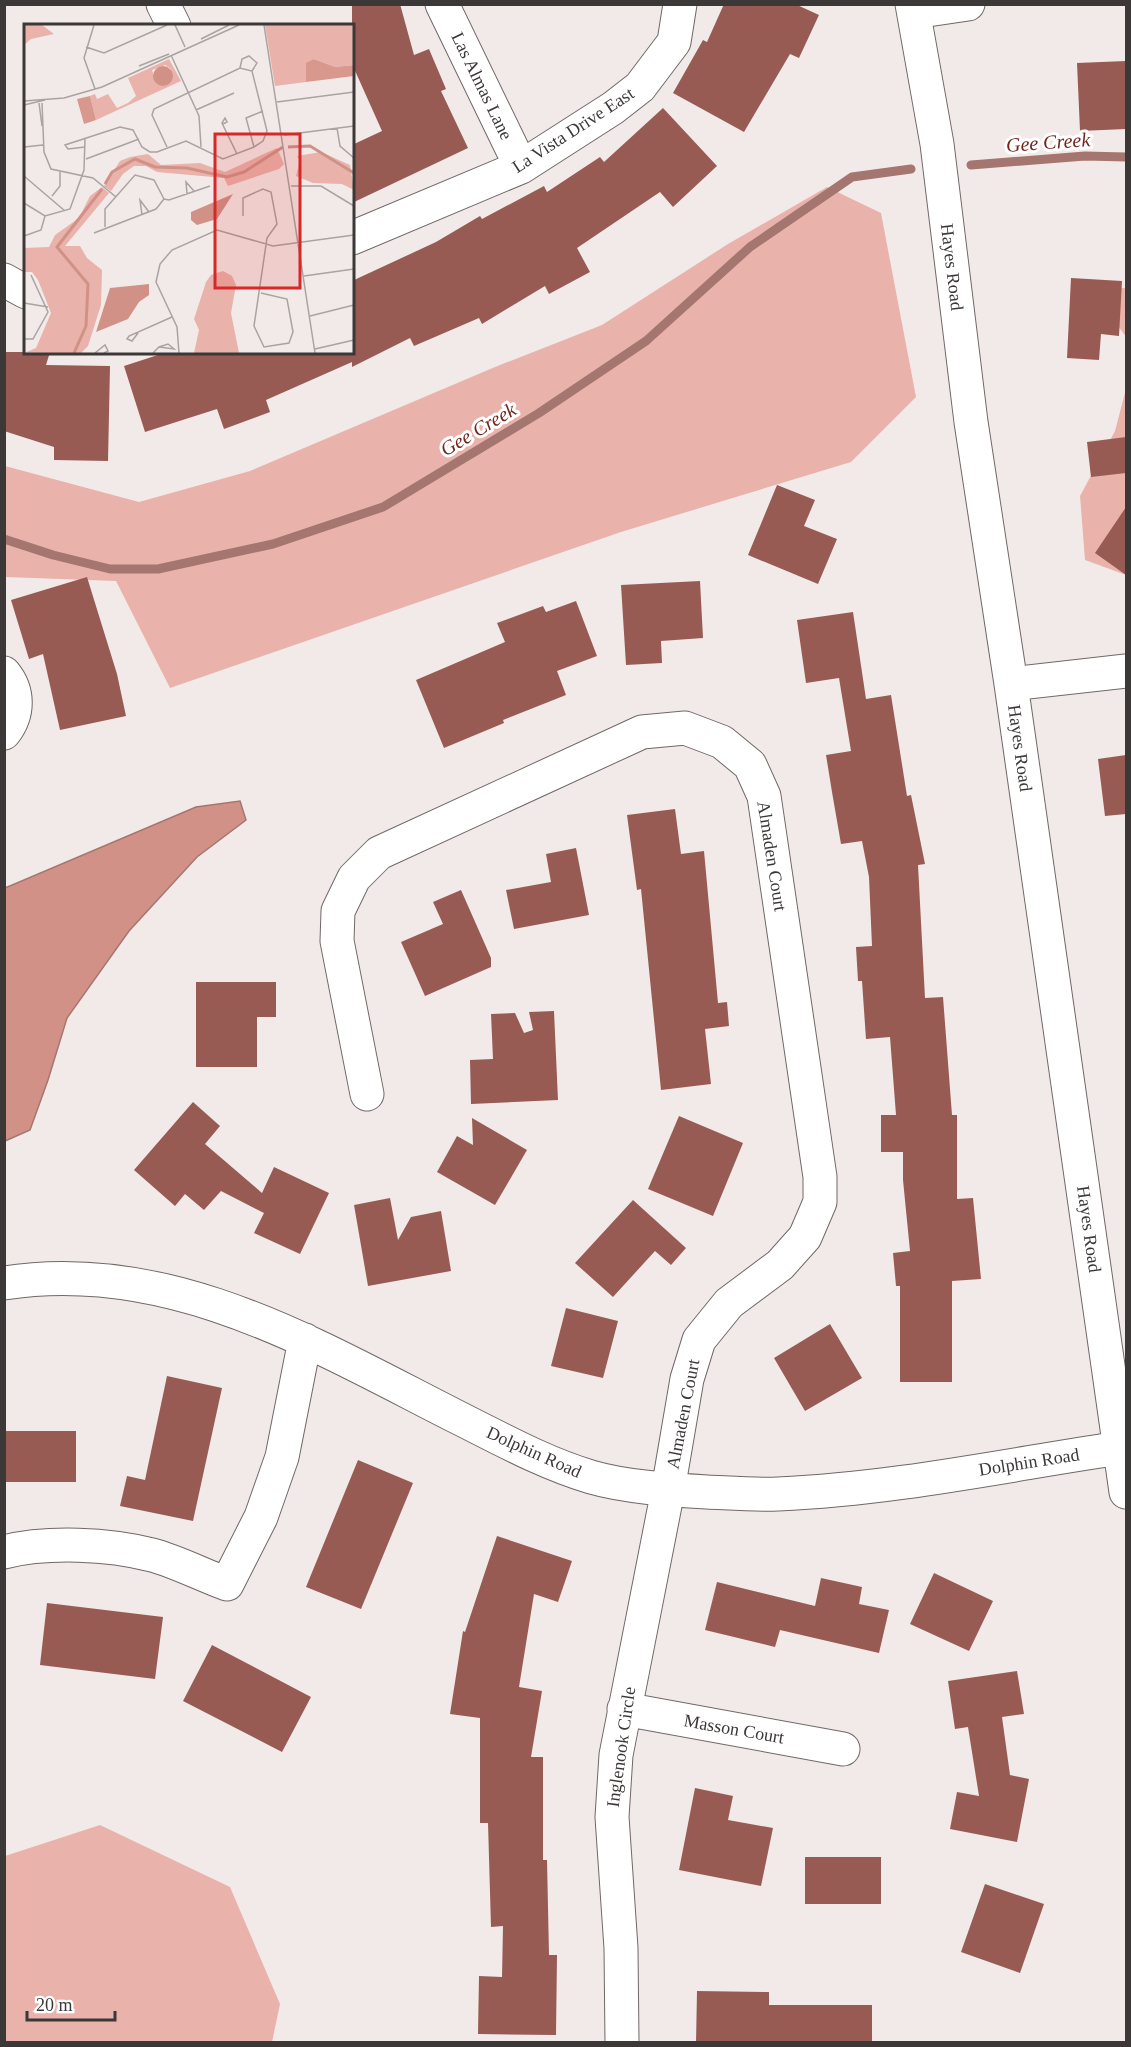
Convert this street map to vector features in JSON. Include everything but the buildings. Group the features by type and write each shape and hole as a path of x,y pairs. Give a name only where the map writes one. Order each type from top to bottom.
{"street":[{"path":"164,4 173,24"},
{"name":"Las Almas Lane","path":"442,4 521,167"},
{"name":"La Vista Drive East","path":"354,237 521,167 613,108 640,87 674,42 680,4"},
{"path":"913,8 968,4"},
{"name":"Hayes Road","path":"913,8 937,144 971,422 1123,1447 1126,1492"},
{"path":"4,280 24,291"},
{"path":"1011,684 1126,671"},
{"path":"4,673 11,682 16,699 14,716 4,733"},
{"name":"Almaden Court","path":"367,1094 337,941 338,911 354,878 379,853 642,732 685,728 722,742 750,765 764,796 820,1177 819,1202 805,1237 780,1265 729,1303 699,1340 687,1379 668,1490"},
{"name":"Dolphin Road","path":"4,1282 30,1279 99,1279 162,1288 238,1311 305,1340 538,1458 593,1478 668,1490 776,1494 879,1485 1123,1447"},
{"path":"4,1552 22,1548 86,1545 152,1555 226,1584 261,1517 282,1457 305,1340"},
{"name":"Inglenook Circle","path":"622,2043 621,1948 612,1817 616,1755 668,1490"},
{"name":"Masson Court","path":"624,1709 843,1749"}],"shaded area":[{"path":"827,187 881,213 916,397 851,462 621,532 170,688 116,581 5,577 5,466 139,502 250,471 495,367 602,325 728,244"},
{"path":"1126,288 1126,337 1092,289"},
{"path":"1126,389 1126,575 1085,560 1080,496 1115,431"},
{"path":"240,801 246,820 197,857 129,931 67,1018 30,1130 5,1141 5,888 196,807"},
{"path":"100,1825 230,1887 280,2004 272,2042 5,2042 5,1856"}],"waterway":[{"name":"Gee Creek","path":"971,165 1085,156 1126,157"},
{"name":"Gee Creek","path":"4,539 53,555 110,569 158,569 273,544 383,507 539,413 646,341 750,247 852,177 911,169"}]}
